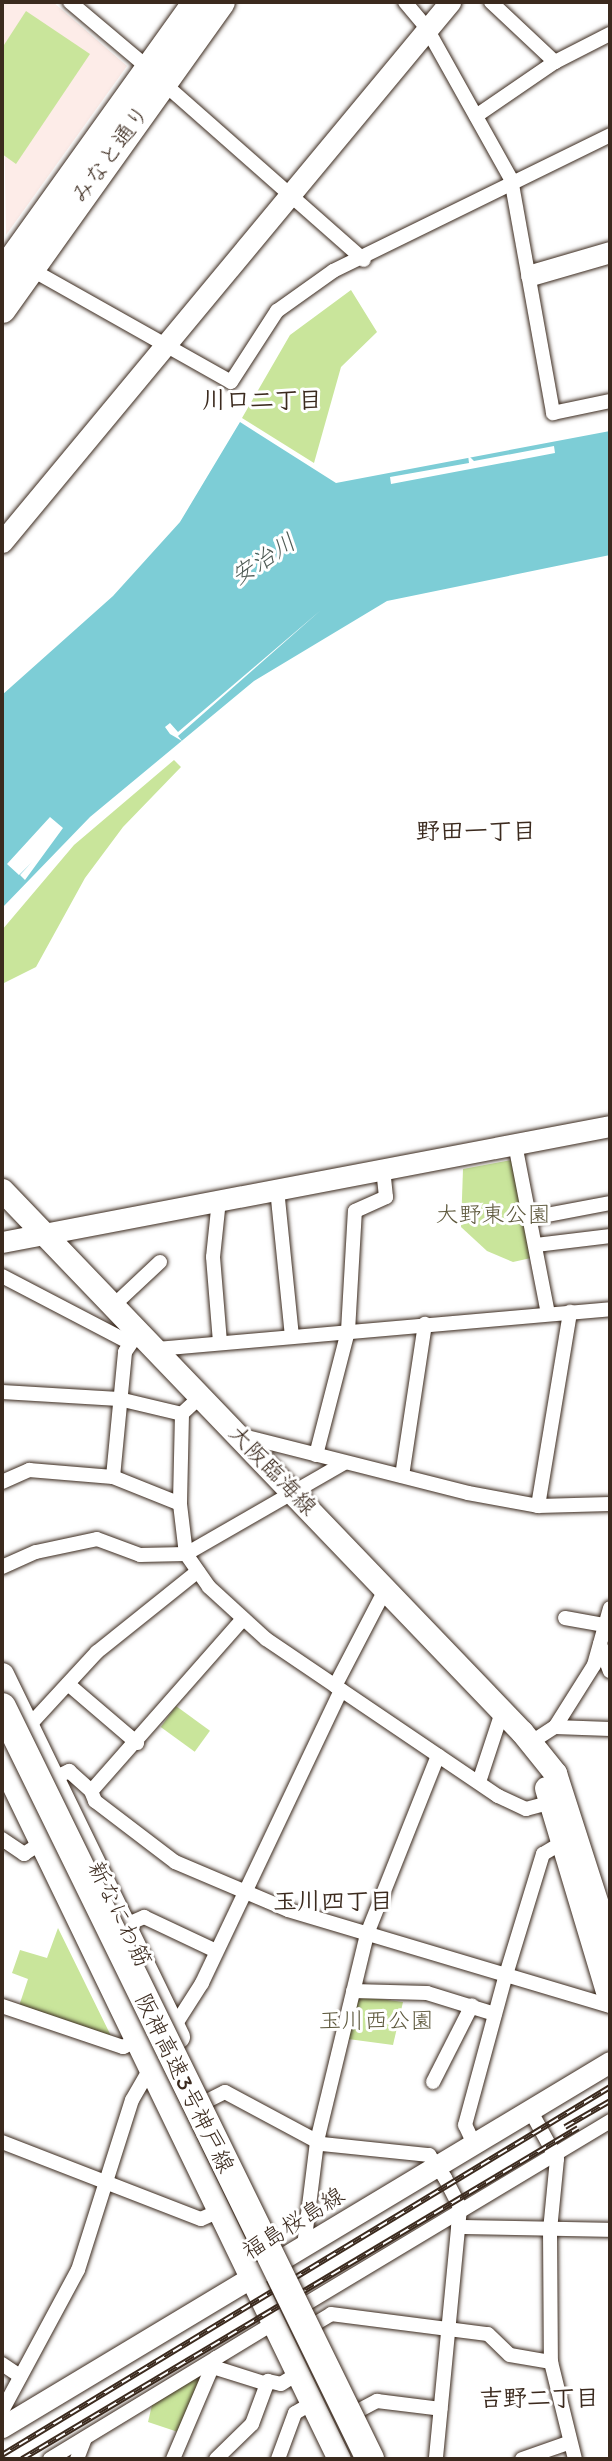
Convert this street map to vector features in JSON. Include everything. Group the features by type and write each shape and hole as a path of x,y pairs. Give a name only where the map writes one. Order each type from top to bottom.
{"highway":[{"name":"みなと通り","path":"155,74 197,2"},
{"name":"みなと通り","path":"2,309 11,263 155,74 222,2"},
{"name":"阪神高速3号神戸線","path":"2,1707 370,2459"},
{"name":"阪神高速3号神戸線","path":"2,1744 350,2459"}],"main road":[{"name":"大阪臨海線","path":"2,1189 114,1305 133,1337 157,1349 503,1709 555,1773 609,1936"},
{"name":"新なにわ筋","path":"2,1674 126,1925 378,2459"},
{"name":"大阪臨海線","path":"533,1749 610,2004"},
{"name":"新なにわ筋","path":"2,1762 148,2072 340,2459"}],"street":[{"path":"70,2 293,191 364,260"},
{"path":"405,2 426,27 511,180 531,275 552,412 610,401"},
{"path":"4,537 426,27 450,2"},
{"path":"491,2 555,62"},
{"path":"476,116 555,62 610,34"},
{"path":"11,263 166,344 231,382 277,311 333,271 364,260 511,180 610,135"},
{"path":"531,275 610,252"},
{"path":"2,1242 610,1126"},
{"path":"515,1144 548,1313"},
{"path":"316,1455 348,1331 355,1212 386,1197 383,1169"},
{"path":"277,1189 292,1336"},
{"path":"219,1200 213,1257 220,1342"},
{"path":"531,1218 610,1202"},
{"path":"536,1245 610,1236"},
{"path":"114,1305 160,1262"},
{"path":"2,1276 133,1337 119,1399 113,1477"},
{"path":"157,1349 610,1309"},
{"path":"538,1506 570,1312"},
{"path":"402,1476 425,1324"},
{"path":"2,1392 119,1399 182,1414"},
{"path":"201,1396 182,1414 180,1504 186,1553 198,1571 242,1620 438,1756 526,1809 551,1802"},
{"path":"239,1435 344,1463 538,1506 610,1504"},
{"path":"2,1567 97,1539 141,1555 186,1553 344,1463"},
{"path":"2,1482 29,1470 113,1477 180,1504"},
{"path":"2,1755 27,1725 153,1603 198,1571"},
{"path":"2,2411 78,2270 108,2184 132,2100 216,1951 386,1588"},
{"path":"533,1749 555,1727 600,1644 608,1626 610,1608"},
{"path":"565,1618 608,1626"},
{"path":"90,1793 137,1743 242,1620"},
{"path":"600,1644 610,1671"},
{"path":"68,1684 137,1743"},
{"path":"479,1782 503,1709"},
{"path":"555,1727 610,1729"},
{"path":"304,2246 317,2141 367,1934 438,1756"},
{"path":"54,1778 69,1771 90,1793 175,1862 243,1891 347,1933 367,1934 505,1978 610,2004"},
{"path":"2,1839 24,1854 41,1843"},
{"path":"474,2144 465,2125 505,1978 543,1854 561,1843"},
{"path":"126,1925 144,1917 216,1951"},
{"path":"353,1991 427,1993 495,2014"},
{"path":"433,2082 472,2005"},
{"path":"2,2006 123,2048 134,2042"},
{"name":"福島桜島線","path":"2,2427 250,2281 610,2062"},
{"path":"207,2101 225,2092 317,2141 429,2155 437,2166 460,2208 436,2459"},
{"path":"522,2459 572,2449 551,2362 550,2230 556,2151 530,2110"},
{"path":"309,2315 460,2208 610,2121"},
{"path":"2,2142 201,2219 217,2212"},
{"path":"458,2227 610,2230"},
{"path":"309,2315 331,2314 488,2334 510,2355 551,2362"},
{"path":"50,2459 215,2362 272,2324"},
{"path":"215,2362 267,2384 297,2374"},
{"path":"173,2459 215,2362"},
{"path":"2,2364 20,2376"},
{"path":"216,2459 252,2424 267,2384"},
{"path":"356,2412 377,2401 441,2409"},
{"path":"278,2459 295,2413 312,2403"},
{"path":"77,2459 85,2438"}],"shaded area":[{"path":"2,2 53,2 127,66 6,235"}],"green space":[{"path":"26,11 90,54 16,164 2,154 2,48"},
{"path":"351,290 377,332 341,367 314,463 242,418 290,335"},
{"path":"174,760 181,767 123,827 85,878 36,967 2,984 2,930 74,845"},
{"name":"大野東公園","path":"512,1160 531,1258 513,1262 487,1251 461,1227 463,1169"},
{"path":"176,1706 210,1731 195,1752 161,1727"},
{"path":"58,1928 113,2040 19,2006 28,1979 12,1973 20,1950 47,1958"},
{"name":"玉川西公園","path":"357,1996 403,2002 393,2045 348,2039"},
{"path":"204,2371 178,2432 148,2422 152,2405"}],"water":[{"name":"安治川","path":"240,422 336,483 610,431 610,555 387,601 254,681 90,817 2,908 2,695 113,596 180,522"}],"pier":[{"path":"554,446 555,453 391,484 390,477 469,463 468,455 474,461"},
{"path":"321,610 178,736 182,741 170,734 165,727 170,723 178,732"},
{"path":"50,817 63,828 25,880 20,875 32,862 19,875 7,864"}],"railway":[{"path":"2,2455 610,2087"},
{"path":"565,2127 610,2101"},
{"path":"22,2459 578,2128"}],"district":[{"name":"川口二丁目","path":"262,400"},
{"name":"野田一丁目","path":"476,831"},
{"name":"玉川四丁目","path":"333,1901"},
{"name":"吉野二丁目","path":"539,2398"}]}
